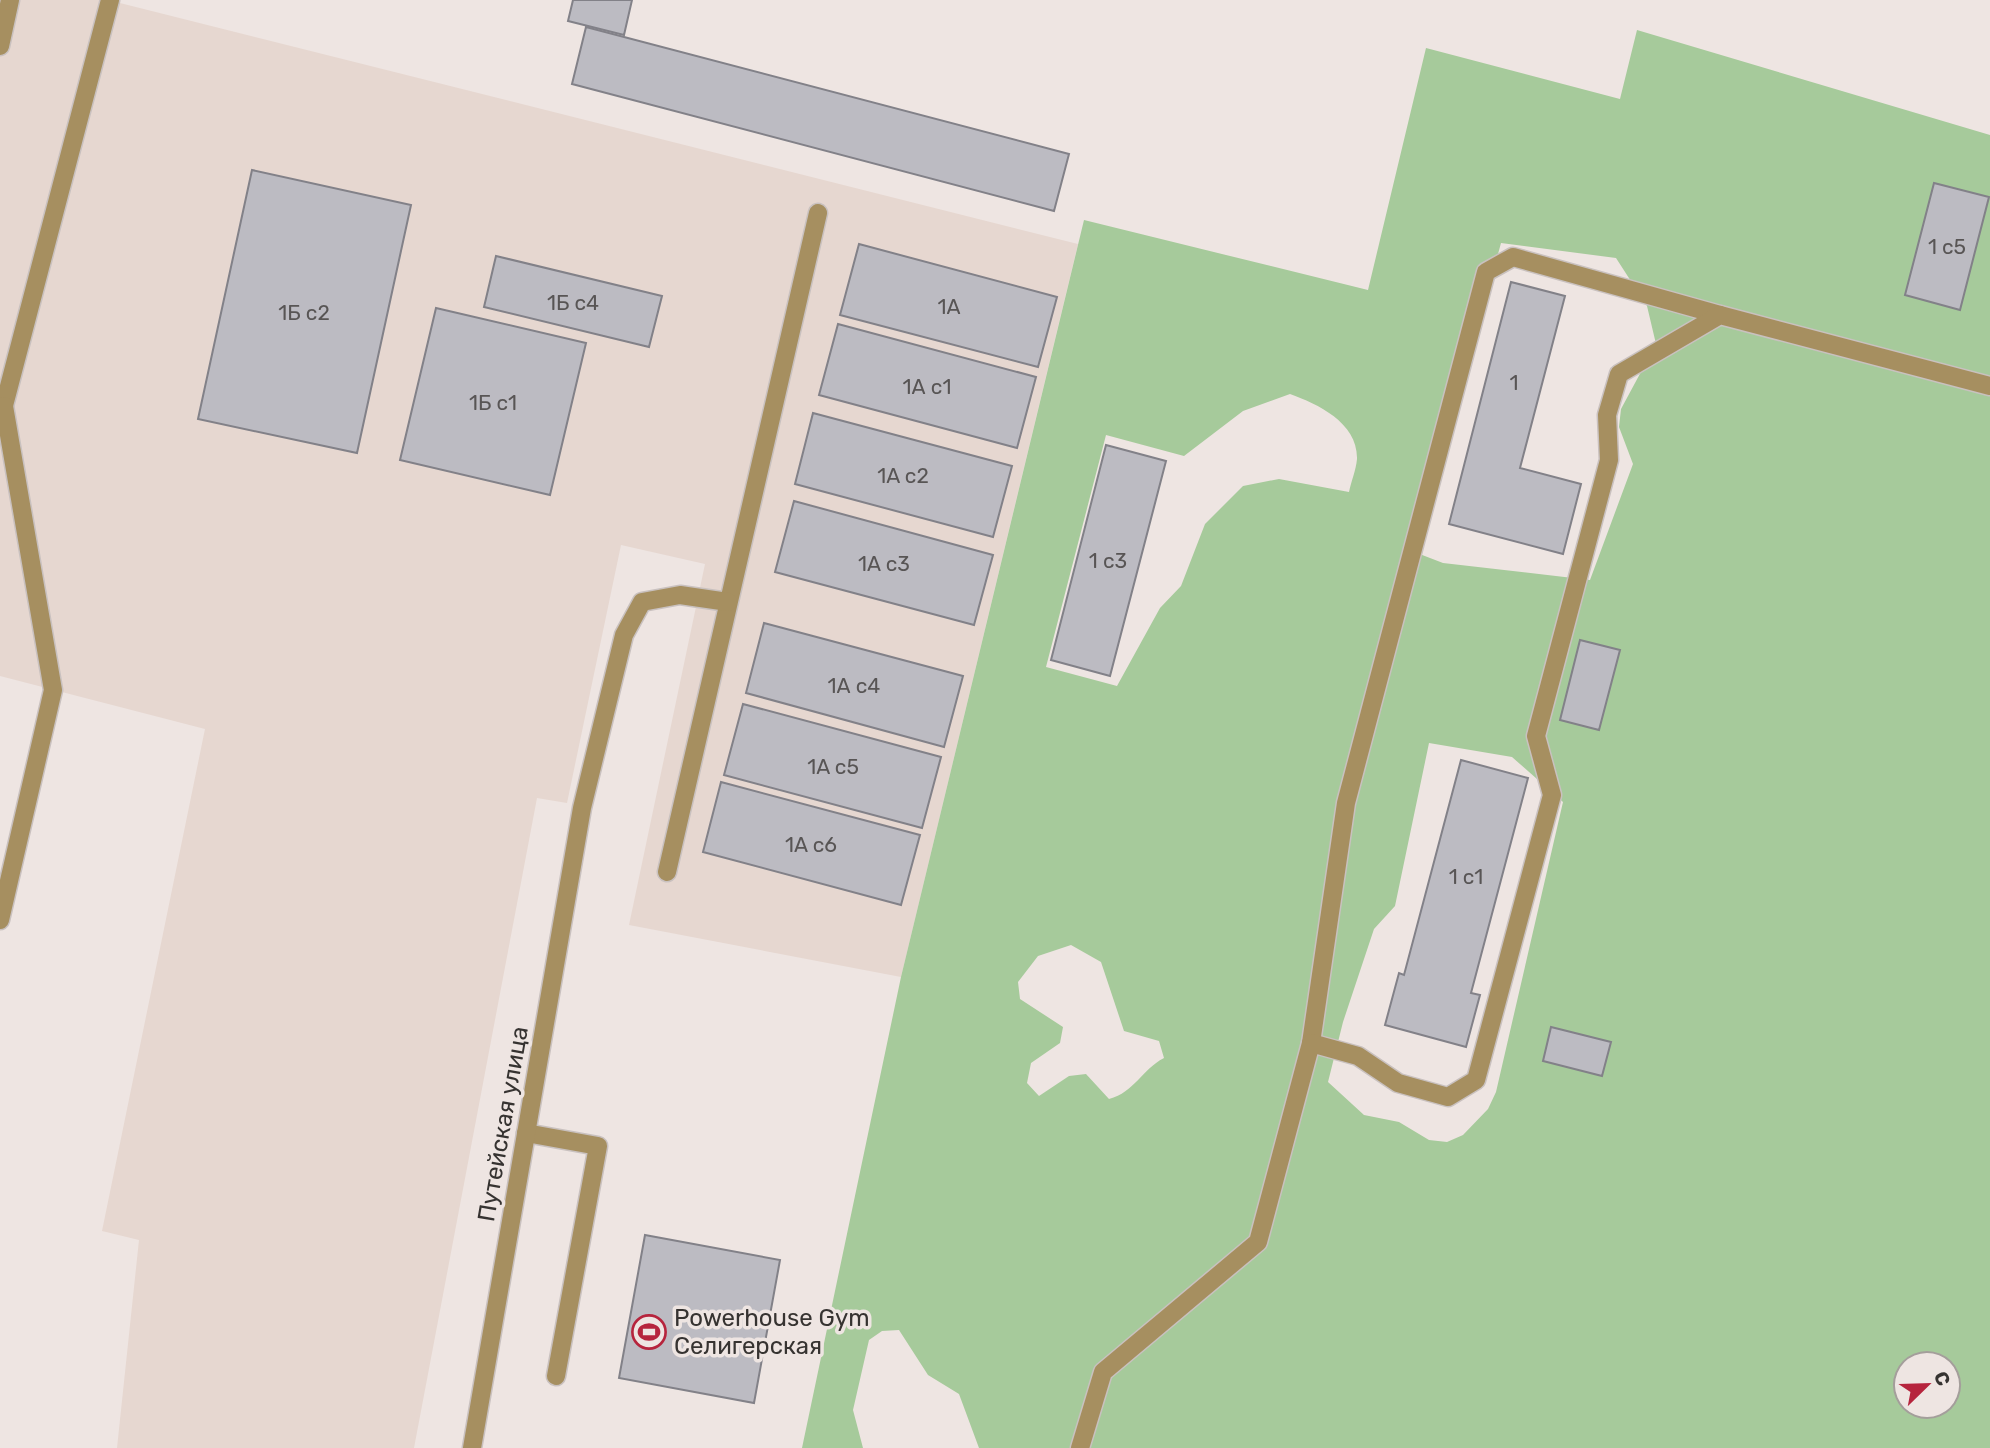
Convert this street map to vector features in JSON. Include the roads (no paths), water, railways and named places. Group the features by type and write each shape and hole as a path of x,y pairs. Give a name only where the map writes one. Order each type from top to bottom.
{"street":[{"path":"0,46 10,0"},
{"path":"0,920 53,690 2,414 110,0"},
{"path":"667,872 818,213"},
{"path":"1080,1448 1103,1372 1258,1242 1311,1043 1346,803 1486,272 1513,257 1990,386"},
{"path":"1311,1043 1359,1056 1398,1083 1448,1097 1476,1080 1552,795 1536,736 1609,460 1607,415 1619,374 1720,314"},
{"name":"Путейская улица","path":"472,1448 582,808 624,635 642,602 680,595 728,602"},
{"path":"526,1133 598,1146 556,1376"}],"place":[{"name":"Powerhouse Gym Селигерская","path":"649,1332"}]}
